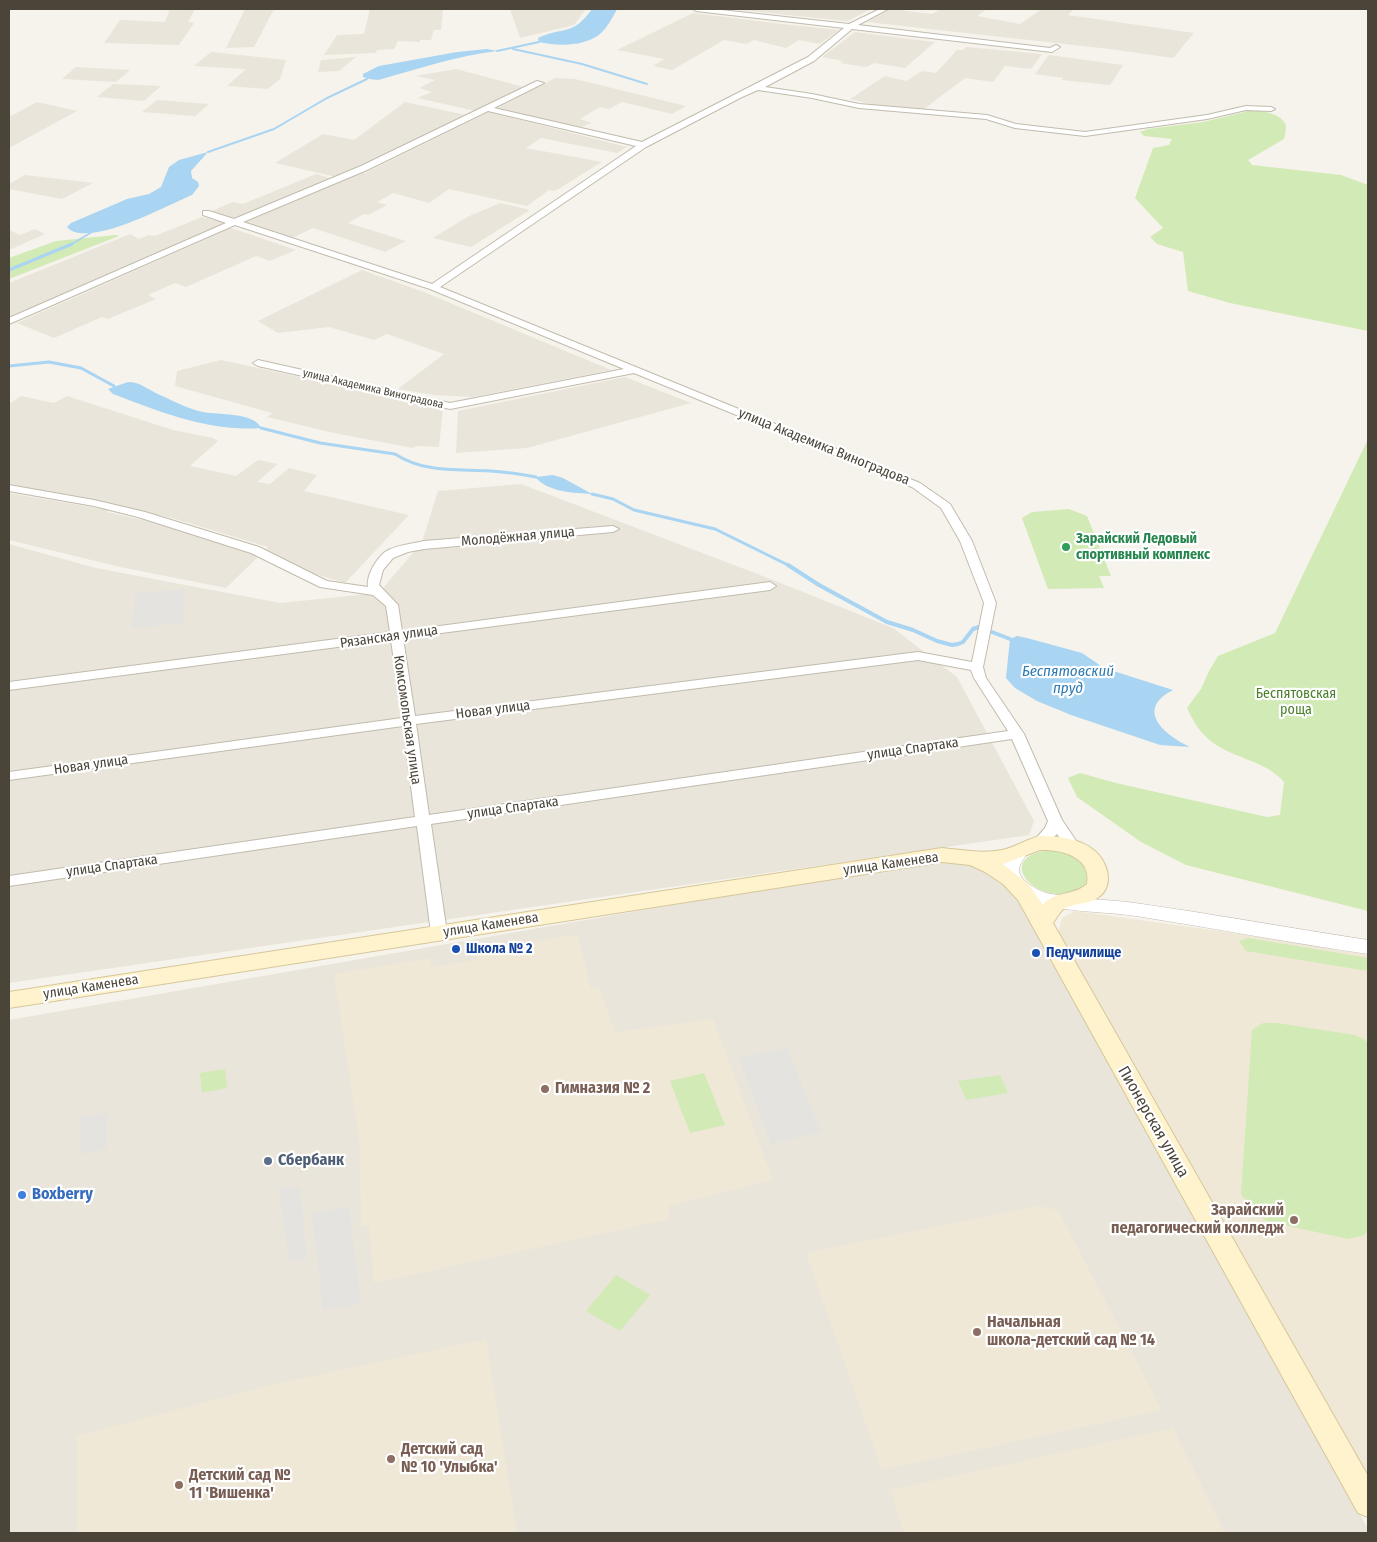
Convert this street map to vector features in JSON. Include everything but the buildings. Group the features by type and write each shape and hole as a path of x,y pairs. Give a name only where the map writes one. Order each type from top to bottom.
{"main road":[{"path":"973,859 994,858 1029,848 1056,844 1074,848 1089,858 1096,866 1098,874 1098,882 1094,889 1087,895 1055,904 1042,923"},
{"name":"улица Каменева","path":"9,1000 942,855 973,859"},
{"path":"973,859 996,868 1021,888"},
{"name":"Пионерская улица","path":"1021,888 1368,1503"}],"street":[{"path":"696,9 1052,50 1056,48"},
{"path":"433,287 643,145 811,59 851,26 885,9"},
{"path":"9,321 400,152 540,83"},
{"path":"757,88 812,96 859,106 979,116 1015,126 1085,134 1115,132 1207,117 1246,108 1271,109"},
{"path":"488,109 643,145"},
{"name":"улица Академика Виноградова","path":"206,213 433,287 916,485 946,506 966,541 990,603 977,667"},
{"name":"улица Академика Виноградова","path":"258,363 450,406 636,370"},
{"path":"9,488 94,503 141,514 255,550 324,584 376,592"},
{"name":"Молодёжная улица","path":"376,592 373,585 377,570 389,555 424,545 613,529"},
{"name":"Рязанская улица","path":"9,686 770,586"},
{"name":"Комсомольская улица","path":"376,592 387,599 392,605 407,721 439,934"},
{"name":"Новая улица","path":"9,776 407,721 918,656 977,667"},
{"path":"977,667 980,678 1017,734 1055,821 1074,848"},
{"name":"улица Спартака","path":"9,881 1017,734"},
{"path":"1055,821 1052,830 1029,848 1014,856 1011,864 1010,872 1021,888 1031,895 1042,899 1133,909 1368,947"},
{"path":"1098,882 1111,898 1133,909"}],"shaded area":[{"path":"170,9 195,9 188,22 194,23 179,45 104,43 120,20 165,22"},
{"path":"245,9 274,9 254,47 226,48"},
{"path":"370,9 443,9 441,30 434,30 431,40 420,40 420,42 398,41 394,49 377,50 376,53 324,55 337,35 364,34"},
{"path":"510,9 586,9 574,25 520,38"},
{"path":"729,9 872,9 847,21"},
{"path":"891,9 932,14 941,9 987,9 977,16 1020,24 1042,9 1074,9 1068,15 1194,33 1173,58 1110,49 867,22"},
{"path":"693,13 839,30 820,44 799,40 786,48 754,40 746,44 724,40 672,70 653,66 664,59 617,50"},
{"path":"855,32 935,42 905,68 874,63 866,67 840,63 843,61 822,57"},
{"path":"966,47 1042,54 1031,69 1005,66 993,82 965,78 924,109 890,106 888,108 850,99 885,76 906,81 922,71 936,73 957,50 963,50"},
{"path":"211,52 286,60 280,79 268,89 227,86 246,69 194,66"},
{"path":"1049,55 1123,65 1110,85 1062,80 1063,78 1035,74"},
{"path":"356,57 339,71 318,72 321,60"},
{"path":"76,67 130,70 116,82 62,79"},
{"path":"456,69 524,87 476,111 417,98 432,92 419,88 435,80 416,76"},
{"path":"555,78 575,79 686,106 672,114 622,102 609,109 600,107 580,119 592,123 576,129 496,109"},
{"path":"113,84 161,86 144,101 97,97"},
{"path":"157,100 209,104 195,116 142,112"},
{"path":"37,102 77,111 9,148 9,117"},
{"path":"405,102 466,115 337,177 275,163 323,134 354,140"},
{"path":"489,112 627,147 617,153 541,138 526,148 602,162 555,191 549,190 527,206 449,189 429,203 393,193 377,202 387,205 348,223 406,241 385,252 313,228 292,238 243,223 361,173 365,173"},
{"path":"316,174 333,179 236,220 212,211 232,202 243,204"},
{"path":"25,175 93,183 62,199 9,189 9,184"},
{"path":"500,203 530,210 471,247 433,238 467,217"},
{"path":"202,217 227,223 9,318 9,283 130,234 139,239 149,235 155,236"},
{"path":"231,228 296,250 270,261 256,256 186,287 175,283 148,295 156,299 108,319 102,317 54,338 17,323"},
{"path":"35,229 45,234 9,250 9,230 20,235"},
{"path":"362,270 424,292 611,370 473,397 434,395 398,389 444,354 387,334 374,340 329,327 278,333 258,321"},
{"path":"221,360 443,408 439,447 416,446 413,448 334,433 267,417 272,413 175,386 177,371"},
{"path":"625,377 691,403 527,448 456,453 458,411"},
{"path":"21,396 54,403 67,396 173,430 213,438 218,441 190,466 236,476 258,460 278,464 257,482 270,484 289,468 317,475 304,491 409,515 345,583 302,570 264,551 268,547 172,518 9,484 9,404"},
{"path":"521,484 768,578 893,628 957,677 1034,821 1029,835 9,983 9,544 96,568 280,603 379,593 422,542 438,491"},
{"path":"9,493 108,510 107,512 143,520 251,551 258,557 226,588 120,567 9,540"},
{"path":"185,589 184,623 132,628 135,593"},
{"path":"943,858 972,862 1012,883 1368,1529 1368,1533 9,1533 9,1020"},
{"name":"Зарайский педагогический колледж","path":"1075,911 1254,936 1368,955 1368,1486 1058,934 1062,918"},
{"name":"Гимназия № 2","path":"572,935 578,936 591,989 599,987 615,1032 713,1019 773,1180 668,1206 670,1219 374,1283 369,1226 361,1226 360,1146 334,974 430,958 432,967 477,960 476,951"},
{"path":"787,1048 821,1132 771,1144 739,1058"},
{"path":"107,1113 107,1149 80,1154 80,1117"},
{"path":"300,1186 307,1259 289,1262 279,1189"},
{"path":"349,1206 361,1304 323,1311 312,1213"},
{"name":"Начальная школа-детский сад № 14","path":"1038,1206 1058,1210 1162,1410 882,1470 806,1253"},
{"name":"Детский сад № 10 'Улыбка'","path":"486,1339 517,1533 77,1533 77,1436 271,1385"},
{"path":"1173,1428 1225,1533 904,1533 890,1490"}],"green space":[{"path":"1253,110 1277,116 1286,126 1284,139 1248,160 1252,165 1341,175 1368,185 1368,331 1230,303 1188,291 1183,252 1157,244 1150,237 1163,228 1135,198 1153,148 1169,145 1172,139 1144,136 1140,132 1148,129 1203,122"},
{"path":"119,236 9,279 9,258 56,241"},
{"name":"Беспятовская роща","path":"1368,439 1368,911 1186,865 1141,842 1077,797 1068,778 1080,773 1267,817 1280,815 1284,782 1259,764 1221,748 1212,742 1197,726 1187,708 1201,689 1218,656 1275,633"},
{"name":"Зарайский Ледовый спортивный комплекс","path":"1069,509 1087,516 1111,576 1099,576 1104,588 1048,589 1022,518 1032,512"},
{"path":"1048,850 1066,852 1082,863 1086,868 1087,879 1080,889 1059,894 1045,892 1034,886 1026,878 1022,870 1024,862 1032,855"},
{"path":"1248,938 1368,958 1368,971 1246,951 1239,941"},
{"path":"1263,1023 1277,1023 1355,1035 1365,1040 1368,1044 1368,1231 1362,1236 1348,1239 1266,1221 1251,1208 1241,1194 1252,1030"},
{"path":"225,1069 227,1088 202,1093 200,1073"},
{"path":"704,1073 725,1125 690,1133 670,1081"},
{"path":"1000,1075 1008,1093 966,1100 958,1081"},
{"path":"616,1275 650,1295 620,1331 586,1311"}],"water":[{"path":"592,9 617,9 605,29 594,38 570,44 539,42 538,38 567,30 579,24"},
{"path":"487,49 497,51 453,59 380,80 363,77 363,74 379,66 457,52"},
{"path":"208,152 191,171 192,178 198,182 199,186 192,195 148,215 109,229 91,233 77,233 67,227 71,223 127,199 149,194 161,187 169,167 179,160"},
{"path":"128,382 141,385 198,411 235,415 251,419 261,428 223,427 204,424 167,414 113,394 108,389"},
{"path":"553,475 563,478 592,494 555,489 542,483 536,477"},
{"name":"Беспятовский пруд","path":"1017,636 1082,653 1104,668 1173,690 1162,698 1156,706 1155,714 1163,729 1190,747 1160,745 1071,715 1037,701 1015,688 1006,678 1010,639"}],"waterway":[{"path":"497,51 539,42"},
{"path":"513,49 582,64 647,84"},
{"path":"208,152 274,129 327,98 367,79"},
{"path":"71,244 92,232"},
{"path":"9,270 71,244"},
{"path":"9,366 49,362 81,368 114,386"},
{"path":"261,428 320,443 395,454 406,460 429,467 501,472 536,477"},
{"path":"592,494 613,499 634,510 715,529 788,565"},
{"path":"788,565 819,585 887,622 913,630 937,641 952,645 958,644 963,642 973,629 979,627 1010,639"}],"place":[{"name":"Зарайский Ледовый спортивный комплекс","path":"1066,547"},
{"name":"Школа № 2","path":"456,949"},
{"name":"Педучилище","path":"1036,953"},
{"name":"Гимназия № 2","path":"545,1089"},
{"name":"Сбербанк","path":"268,1161"},
{"name":"Boxberry","path":"22,1195"},
{"name":"Зарайский педагогический колледж","path":"1294,1220"},
{"name":"Начальная школа-детский сад № 14","path":"977,1332"},
{"name":"Детский сад № 10 'Улыбка'","path":"391,1459"},
{"name":"Детский сад № 11 'Вишенка'","path":"179,1485"}]}
